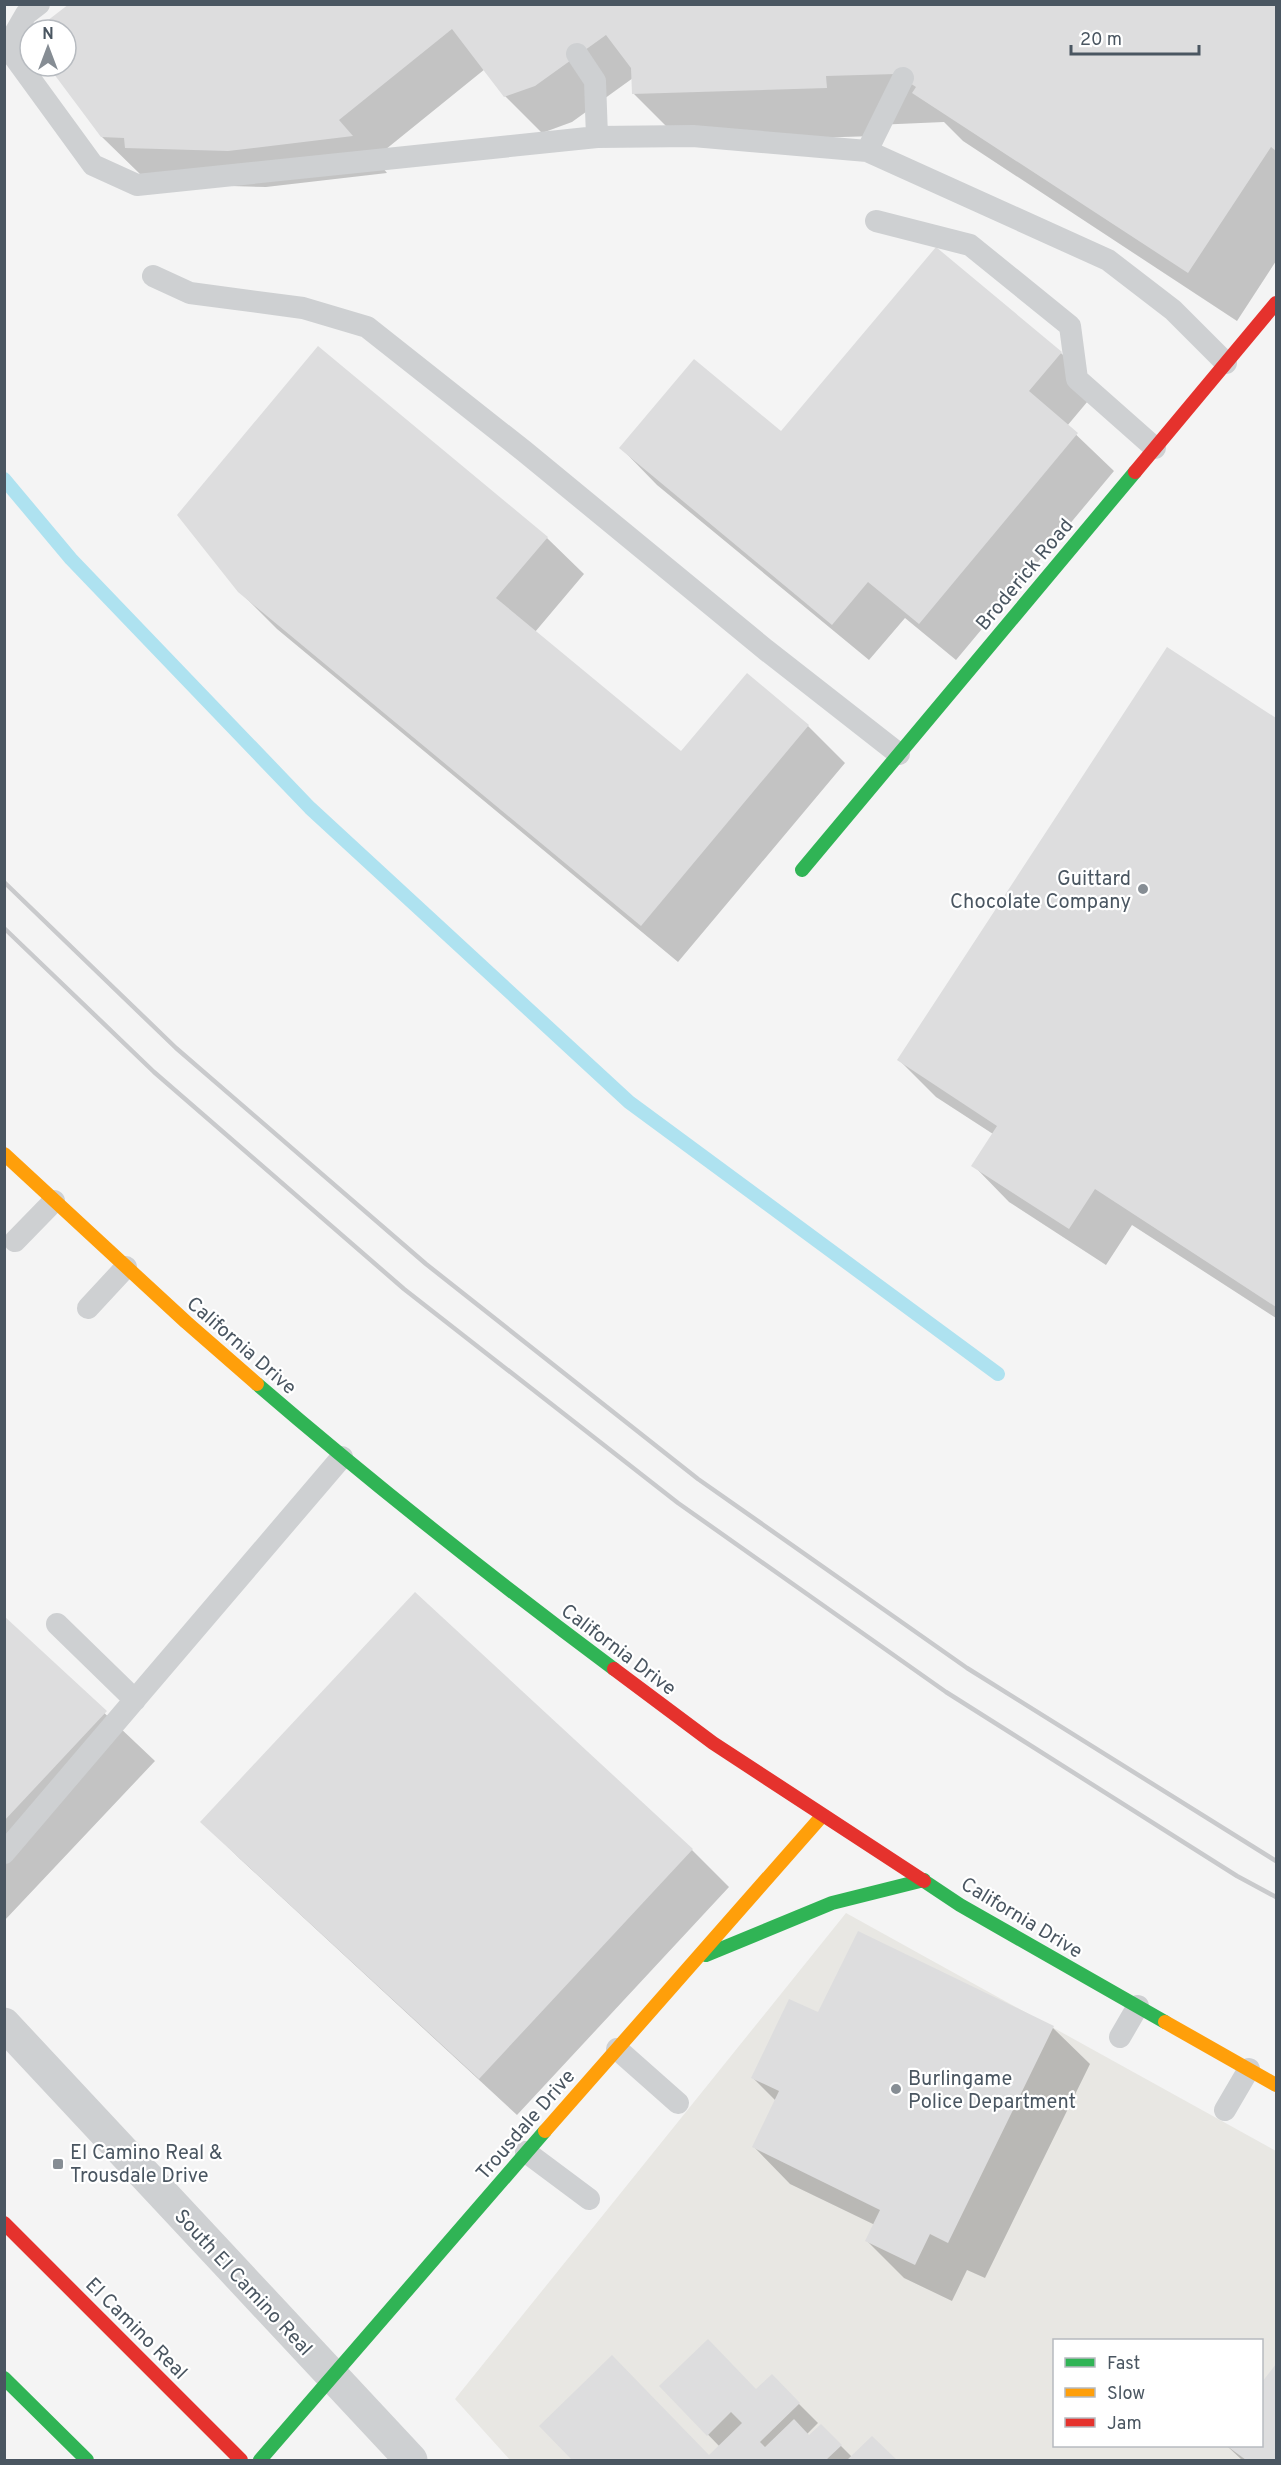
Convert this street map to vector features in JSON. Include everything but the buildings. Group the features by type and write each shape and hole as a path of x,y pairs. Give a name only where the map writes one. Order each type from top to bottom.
{"street":[{"name":"Broderick Road","path":"802,870 1276,303"},
{"name":"California Drive","path":"4,1154 186,1322 342,1456 552,1623 713,1743 969,1910 1276,2085"},
{"name":"Trousdale Drive","path":"260,2460 526,2152 822,1816"},
{"path":"698,1958 832,1903 924,1880"},
{"name":"South El Camino Real","path":"4,2024 411,2460"},
{"name":"El Camino Real","path":"4,2223 241,2460"},
{"path":"4,2378 87,2460"}],"lane":[{"path":"39,4 26,14 7,47 93,165 138,185 597,138 693,136 867,151 1108,260 1173,310 1226,363"},
{"path":"577,54 596,81 597,138"},
{"path":"867,151 903,78"},
{"path":"876,221 970,245 1052,311 1070,326 1077,379 1155,448"},
{"path":"153,276 190,293 303,308 367,327 524,451 766,650 899,754"},
{"path":"15,1241 54,1201"},
{"path":"88,1308 126,1267"},
{"path":"4,1853 342,1456"},
{"path":"57,1624 135,1700"},
{"path":"1120,2037 1138,2007"},
{"path":"617,2049 678,2103"},
{"path":"1225,2110 1249,2069"},
{"path":"526,2152 589,2199"}],"shaded area":[{"path":"846,1913 1276,2151 1276,2460 510,2460 455,2399"}],"waterway":[{"path":"4,479 71,559 310,808 629,1102 998,1374"}],"railway":[{"path":"4,882 176,1048 426,1264 698,1479 967,1668 1276,1861"},
{"path":"4,928 154,1072 404,1289 678,1503 946,1692 1237,1876 1276,1897"}],"traffic: fast":[{"path":"802,870 1135,472"},
{"path":"257,1384 433,1530 614,1669"},
{"path":"706,1955 832,1903 924,1880"},
{"path":"924,1881 960,1905 1165,2022"},
{"path":"260,2460 545,2131"},
{"path":"4,2378 87,2460"}],"traffic: slow":[{"path":"4,1154 186,1322 257,1384"},
{"path":"545,2131 822,1816"},
{"path":"1165,2022 1276,2085"}],"traffic: jam":[{"path":"1135,472 1276,303"},
{"path":"614,1669 713,1743 924,1881"},
{"path":"4,2223 241,2460"}],"place":[{"name":"Guittard Chocolate Company","path":"1143,889"},
{"name":"Burlingame Police Department","path":"896,2089"},
{"name":"El Camino Real & Trousdale Drive","path":"58,2164"}]}
